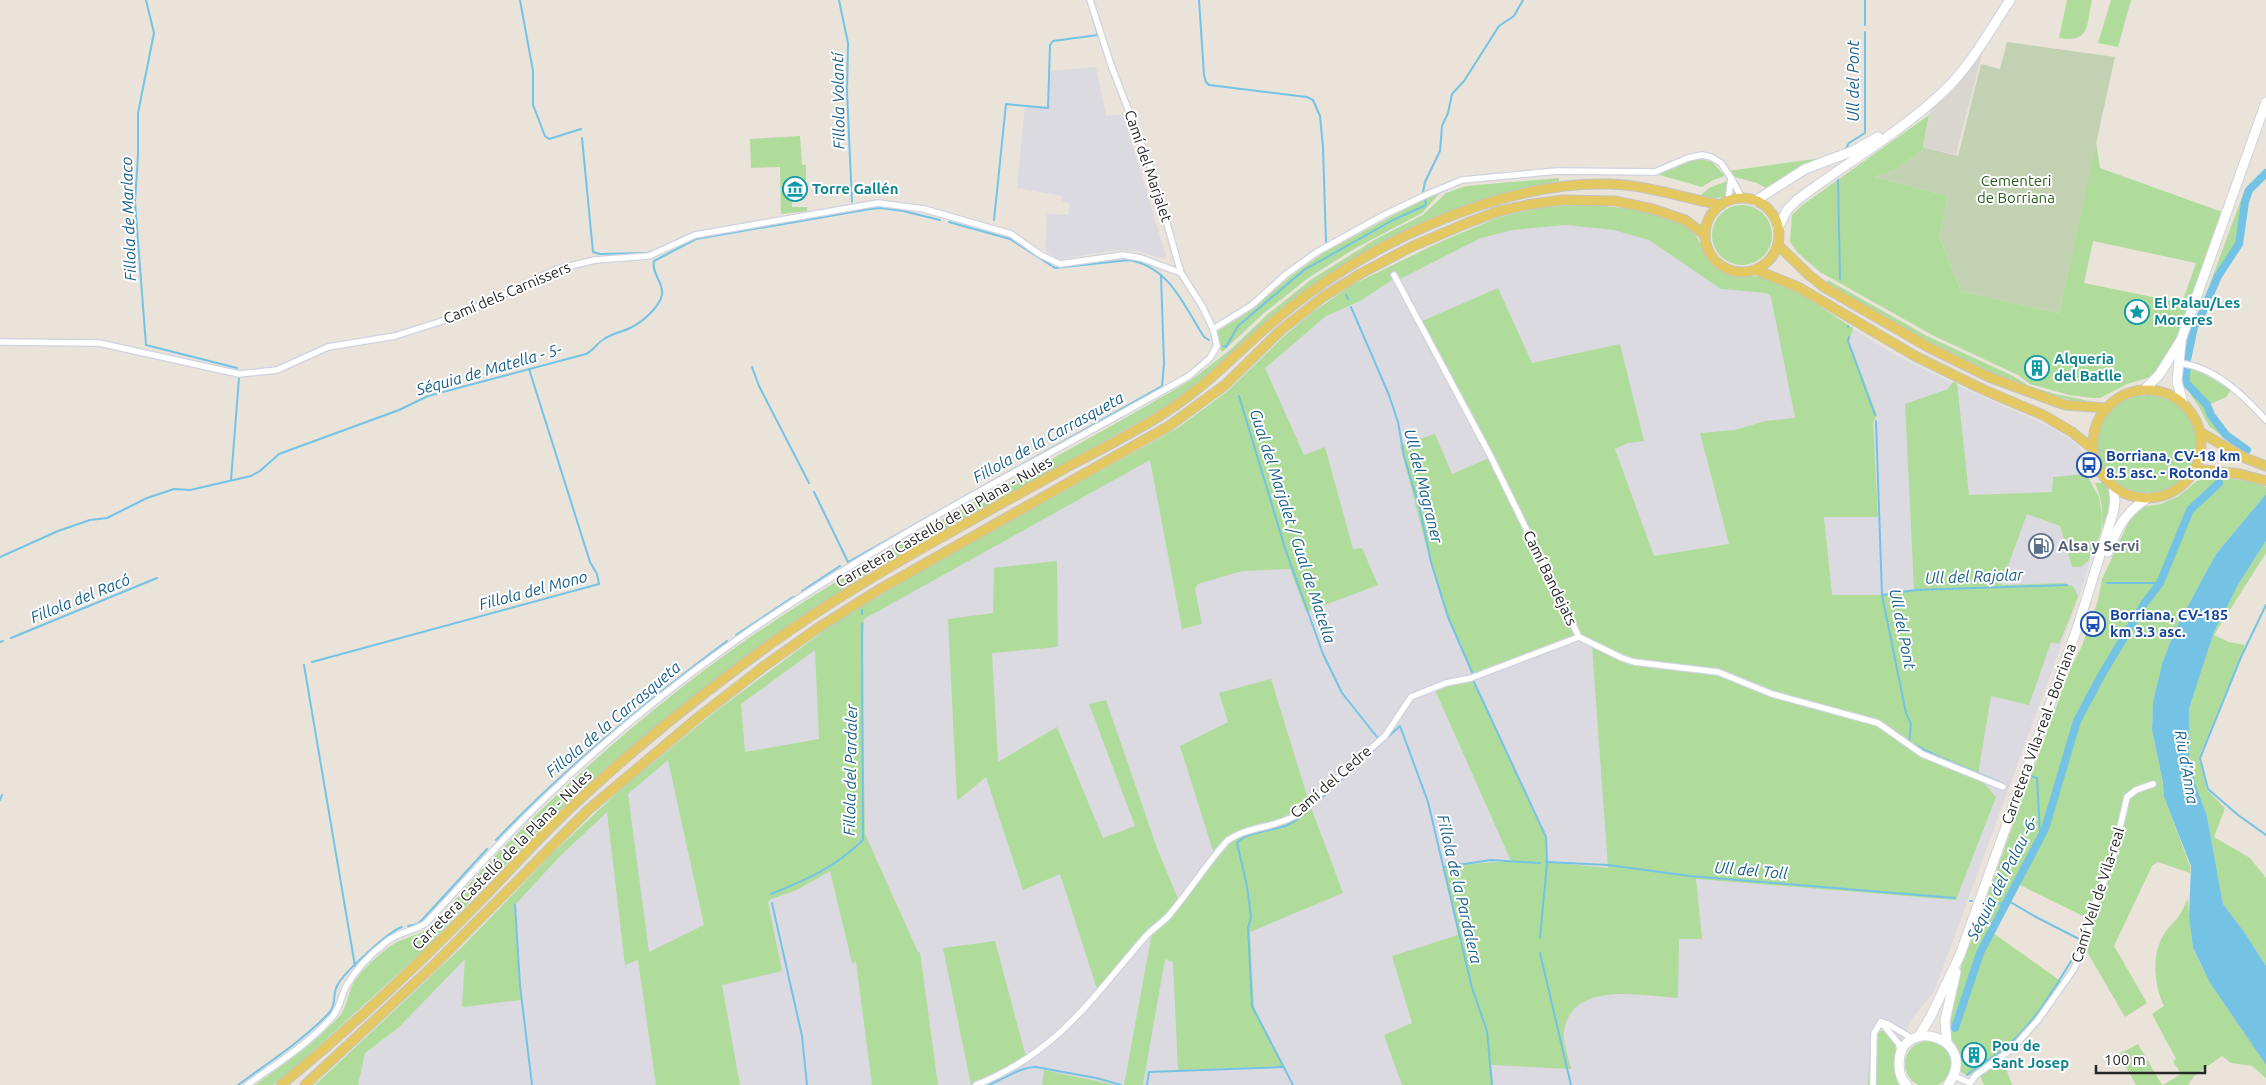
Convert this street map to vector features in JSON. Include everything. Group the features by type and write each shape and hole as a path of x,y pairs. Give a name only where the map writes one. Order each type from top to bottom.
{"main road":[{"path":"1778,228 1787,210 1797,200 1911,119 1946,89 1969,61 2010,0"},
{"path":"2144,390 2159,376 2181,340 2266,102"},
{"path":"1755,201 1805,169 1853,151 1911,119"},
{"name":"Carretera Castelló de la Plana - Nules","path":"281,1085 315,1057 424,957 578,800 634,752 754,656 812,615 880,572 1161,415 1216,375 1274,320 1316,287 1355,263 1461,212 1494,200 1530,191 1568,185 1612,184 1724,203"},
{"path":"1742,198 1755,201 1770,211 1778,228 1778,245 1770,260 1756,270 1740,272 1724,268 1710,254 1705,235 1709,218 1724,203 1742,198"},
{"name":"Carretera Castelló de la Plana - Nules","path":"305,1085 441,960 588,810 763,667 818,628 880,589 1169,426 1225,385 1280,330 1323,297 1360,274 1411,248 1499,211 1562,200 1615,201 1652,210 1685,220 1705,235"},
{"path":"1778,245 1809,276 1824,287 1928,347 1989,377 2039,397 2065,405 2106,408"},
{"path":"1756,270 1798,287 1915,356 1961,379 2043,414 2072,432 2093,449"},
{"path":"2181,340 2177,381 2183,403 2197,422 2200,432 2201,451 2196,469 2189,479 2176,490 2159,497 2148,498 2130,495 2114,486 2100,470 2093,449 2096,427 2106,408 2125,395 2144,390 2166,393 2183,403"},
{"path":"2200,432 2245,458 2266,466"},
{"path":"2196,469 2240,474 2266,481"},
{"name":"Carretera Vila-real - Borriana","path":"1901,1054 1905,1045 1916,1038 1930,1018 1960,955 2078,626 2114,513 2114,486"},
{"name":"Carretera Vila-real - Borriana","path":"2078,626 2121,524 2131,510 2148,498"},
{"name":"Carretera Vila-real - Borriana","path":"1954,1076 1956,1058 1947,1043 1945,1021 1960,955"},
{"path":"1916,1038 1934,1036 1947,1043"},
{"path":"1901,1054 1899,1067 1905,1084"},
{"path":"1948,1085 1954,1076"}],"street":[{"name":"Camí del Marjalet","path":"1090,0 1111,65 1152,171 1181,272 1202,306 1213,329"},
{"path":"247,1085 302,1045 333,1016 340,1006 345,987 353,975 386,942 398,934 416,930 426,923 480,863 559,784 604,743 674,687 791,603 885,544 1189,376 1214,354 1217,346 1213,329 1244,311 1285,275 1317,252 1384,215 1462,180 1558,171 1655,172 1688,158 1702,155 1721,163 1742,198"},
{"path":"1724,203 1731,178"},
{"name":"Camí dels Carnissers","path":"0,342 98,343 239,374 277,370 328,347 395,336 458,316 556,269 573,264 595,260 649,256 695,235 878,203 924,209 1011,234 1041,255 1060,264 1122,255 1141,258 1181,272"},
{"name":"Camí Bandejats","path":"1394,275 1491,457 1579,637 1634,662 1718,672 1795,702 1878,723 1922,754 2003,787"},
{"path":"2178,363 2192,364 2208,372 2243,395 2266,420"},
{"name":"Camí del Cedre","path":"976,1085 1001,1075 1025,1061 1064,1029 1100,993 1147,934 1170,914 1228,841 1240,834 1282,822 1296,814 1385,736 1411,697 1452,682 1471,678 1579,637"},
{"name":"Camí Vell de Vila-real","path":"1954,1076 1970,1083 1976,1075 2012,1050 2038,1020 2074,969 2088,936 2092,910 2112,862 2127,797 2136,790 2153,784"},
{"path":"1881,1022 1916,1038"},
{"path":"1881,1022 1899,1044 1901,1054"},
{"path":"1872,1085 1874,1033 1881,1022"}],"shaded area":[{"path":"1983,50 1956,155 1923,147 1931,108"},
{"path":"1096,67 1106,116 1123,114 1166,256 1162,259 1139,251 1116,250 1062,259 1056,258 1045,250 1047,214 1068,215 1070,203 1062,201 1062,196 1017,188 1025,106 1049,109 1050,71"},
{"path":"1601,207 1705,258 1715,270 1729,278 1788,289 1897,356 2051,427 2077,444 2088,461 2083,468 2099,497 2102,515 2101,534 2095,544 2080,594 1934,992 1911,1020 1892,1065 1896,1085 315,1085 449,964 577,830 814,639 1160,441 1217,403 1310,316 1480,227"}],"green space":[{"path":"2067,0 2092,0 2085,30 2077,38 2059,38"},
{"path":"2111,0 2131,0 2118,47 2098,43"},
{"name":"Cementeri de Borriana","path":"2007,42 2115,57 2059,313 1961,291 1939,236 1948,196 1875,177 1895,170 1926,148 1958,156 1981,64 2000,69"},
{"path":"1929,115 1923,147 1926,148 1895,170 1875,177 1948,196 1939,236 1961,291 2059,313 2096,142 2100,168 2222,212 2180,334 2157,375 2127,384 2100,398 2093,398 2069,395 2030,384 2018,375 1934,336 1820,272 1798,253 1790,242 1792,215 1801,206","holes":["2093,241 2196,263 2182,303 2084,283"]},
{"path":"800,136 802,165 806,165 806,180 791,181 792,207 807,207 807,211 781,214 780,167 751,168 750,139"},
{"path":"1829,157 1770,190 1757,183 1731,176 1728,171"},
{"path":"1701,159 1712,162 1725,176 1713,180 1702,187 1656,174 1689,161"},
{"path":"1559,178 1559,181 1486,199 1450,212 1414,227 1345,264 1313,284 1284,306 1211,371 1165,407 882,566 799,618 750,653 580,791 538,831 420,954 300,1063 273,1085 255,1085 309,1045 329,1027 339,1017 352,986 364,970 394,944 427,929 495,856 589,765 664,701 749,638 872,560 1191,380 1230,350 1268,314 1312,279 1376,239 1423,215 1446,193 1466,186"},
{"path":"1730,180 1728,196 1712,199 1699,197 1709,188"},
{"path":"2245,189 2249,190 2245,202 2238,244 2218,276 2200,318 2194,327"},
{"path":"1440,193 1422,213 1354,249 1308,278 1264,313 1222,352 1215,333 1247,313 1291,276 1325,252 1422,200"},
{"path":"1583,204 1595,205 1624,208 1671,219 1683,224 1692,231 1707,258 1720,271 1732,275 1759,277 1776,282 1799,293 1853,328 1849,341 1877,415 1873,423 1878,517 1824,517 1832,595 1880,595 1914,589 1905,404 1948,389 1953,382 1957,383 1969,495 2052,492 2053,477 2086,474 2099,497 2102,515 2101,533 2088,561 2081,567 2072,567 2060,526 2027,514 2001,585 2064,583 2074,587 2078,597 2059,644 2051,642 2029,705 1991,696 1978,775 1924,752 1882,723 1803,703 1718,671 1646,663 1622,656 1582,635 1472,676 1460,642 1447,617 1430,561 1400,445 1435,434 1452,474 1489,458 1420,322 1498,288 1532,363 1620,344 1644,441 1628,443 1615,449 1654,556 1729,544 1700,433 1735,430 1765,421 1795,418 1771,297 1767,293 1721,289 1649,240 1614,230 1565,225 1512,230 1481,238 1402,278 1392,280 1360,301 1326,316 1265,368 1304,455 1325,447 1353,549 1362,548 1378,585 1306,612 1290,569 1242,571 1198,584 1195,589 1202,624 1182,629 1150,460 864,619 862,659 865,834 918,952 920,952 938,1085 872,1085 856,962 852,963 830,871 797,890 771,899 768,902 782,971 722,985 740,1085 656,1085 638,960 625,965 607,812 559,857 514,906 521,1000 462,1007 465,959 398,1028 365,1053 358,1085 315,1085 465,944 551,855 621,789 716,711 829,627 902,582 1179,427 1229,390 1284,336 1314,311 1354,284 1440,242 1499,217 1539,208","holes":["815,650 819,739 745,752 741,704","668,760 704,925 649,952 628,794"]},
{"path":"1742,205 1759,210 1767,218 1772,235 1767,252 1759,260 1742,265 1725,260 1717,252 1712,235 1717,218 1725,210"},
{"path":"1828,280 1927,336 2013,376 2029,386 2055,394 2090,401 2090,404 2056,397 2022,386 1953,357 1856,302 1827,283"},
{"path":"2184,366 2194,368 2231,390 2226,397 2208,405 2224,431 2249,451 2231,443 2209,426 2183,383"},
{"path":"2147,395 2166,399 2182,409 2192,425 2196,444 2192,463 2182,479 2166,489 2147,493 2128,489 2112,479 2102,463 2098,444 2102,425 2112,409 2128,399"},
{"path":"2217,477 2249,481 2266,487 2266,494 2216,554 2175,631 2162,664 2153,702 2152,730 2164,797 2190,866 2190,873 2158,862 2152,866 2114,946 2147,1003 2125,1017 2086,950 2093,929 2093,921 2018,884 1993,933 2062,982 2027,1031 2001,1055 2012,1085 1984,1085 1978,1071 1968,1076 1961,1072 1961,1057 1950,1036 1948,1026 1960,970 2070,669 2082,646 2098,600 2102,579 2132,515 2142,507 2161,504 2179,496 2197,481"},
{"path":"2095,483 2104,483 2113,498 2101,542 2102,512"},
{"path":"2266,541 2266,553 2214,635 2229,642 2245,645 2199,757 2207,790 2225,808 2214,837 2250,858 2266,878 2266,966 2245,933 2223,904 2207,816 2196,786 2189,756 2189,709 2214,632 2239,583"},
{"path":"1057,561 1058,647 992,653 998,762 1057,727 1103,838 1135,826 1089,704 1106,700 1157,848 1178,899 1098,992 1060,874 1023,890 986,777 957,801 948,619 993,613 994,568"},
{"path":"1592,646 1622,660 1721,675 1790,702 1879,726 1930,761 1984,783 1996,797 1956,900 1696,879 1702,939 1679,939 1678,998 1628,994 1610,995 1594,998 1580,1004 1570,1015 1564,1031 1565,1045 1571,1069 1491,1065 1493,1085 1402,1085 1384,1035 1412,1023 1392,956 1458,935 1444,868 1457,865 1511,861 1435,690 1460,682 1474,682 1545,837 1546,862 1608,868"},
{"path":"1271,679 1309,802 1343,893 1250,932 1254,1007 1283,1066 1178,1070 1173,962 1165,959 1143,1085 1124,1085 1152,933 1171,916 1213,864 1214,854 1180,746 1228,722 1219,693"},
{"path":"2188,898 2193,949 2210,983 2266,1065 2266,1078 2252,1066 2231,1063 2222,1056 2195,1075 2189,1085 2163,1085 2181,1074 2173,1061 2176,1059 2152,1014 2164,1006 2156,980 2157,951 2164,934 2179,916"},
{"path":"995,941 1026,1063 992,1082 971,1085 943,948"},
{"path":"1871,1031 1886,1031 1897,1043 1894,1068 1899,1085 1868,1085"},
{"path":"1924,1041 1932,1041 1941,1045 1947,1051 1951,1064 1947,1077 1941,1083 1932,1087 1924,1087 1915,1083 1909,1077 1905,1068 1905,1060 1909,1051 1915,1045"},
{"path":"2138,1044 2162,1085 2136,1085 2119,1054"},
{"path":"1044,1070 1115,1085 1042,1085"}],"water":[{"name":"Riu d'Anna","path":"2266,494 2266,541 2239,583 2214,632 2189,709 2189,756 2196,786 2207,816 2223,904 2245,933 2266,966 2266,1065 2210,983 2193,948 2189,917 2191,866 2164,797 2152,730 2153,702 2162,664 2175,630 2216,554"}],"waterway":[{"name":"Fillola de Marlaco","path":"146,0 154,33 138,113 135,202 146,345 237,368"},
{"path":"520,0 533,71 533,105 545,136 549,139 581,129"},
{"name":"Fillola Volantí","path":"839,0 848,43 847,92 852,202"},
{"name":"Ull del Magraner","path":"1199,0 1204,75 1209,85 1307,97 1313,100 1320,116 1323,147 1326,242"},
{"name":"Séquia de Matella - 5-","path":"1423,192 1425,182 1440,151 1442,126 1448,113 1452,94 1464,81 1499,26 1514,16 1523,0"},
{"name":"Ull del Pont","path":"1865,0 1865,25"},
{"path":"994,220 1006,104 1048,108 1050,45 1053,41 1098,35 1090,8"},
{"name":"Ull del Pont","path":"1845,150 1849,143 1865,133 1865,32"},
{"path":"582,138 593,252 600,254 646,253"},
{"name":"Séquia del Palau -6-","path":"2187,360 2194,327 2200,318 2218,276 2239,244 2245,202 2249,190 2266,173"},
{"name":"Ull del Pont","path":"1838,180 1840,279"},
{"name":"Séquia de Matella - 5-","path":"1224,346 1226,347 1238,326 1304,270 1393,220 1424,206 1426,204 1425,200"},
{"name":"Séquia de Matella - 5-","path":"0,557 58,531 90,520 107,518 147,498 174,489 190,490 251,476 260,471 279,454 399,410 428,396 586,354 599,342 634,326 649,314 657,305 662,295 661,286 654,270 654,261 696,239 881,208 940,220"},
{"name":"Séquia de Matella - 5-","path":"949,222 1010,239 1055,268 1129,260 1143,264 1165,279 1182,301 1204,337 1209,340"},
{"name":"Fillola de la Carrasqueta","path":"848,562 1162,386 1164,364 1161,275"},
{"name":"Ull del Magraner","path":"1346,295 1348,299"},
{"name":"Ull del Magraner","path":"1351,307 1389,395 1398,422 1404,456 1420,510 1431,562 1448,617 1472,672"},
{"name":"Ull del Pont","path":"1849,337 1848,341 1875,415"},
{"name":"Fillola del Pardaler","path":"752,367 759,386 809,483"},
{"name":"Séquia del Palau -6-","path":"2187,368 2185,382 2207,405 2211,415 2226,435 2247,450"},
{"name":"Fillola del Mono","path":"312,662 599,584 597,574 590,562 529,369"},
{"name":"Fillola de Marlaco","path":"231,480 239,378"},
{"name":"Gual del Marjalet / Gual de Matella","path":"1239,396 1285,548 1323,654 1342,693 1377,737"},
{"name":"Ull del Pont","path":"1876,421 1882,595 1906,713 1911,724 1909,742 1999,782"},
{"name":"Séquia del Palau -6-","path":"1955,1028 1980,953 2045,829 2077,721 2101,676 2144,604 2160,583 2190,510 2219,483"},
{"name":"Fillola del Pardaler","path":"814,492 848,562"},
{"name":"Fillola de la Carrasqueta","path":"802,591 840,566"},
{"name":"Fillola del Racó","path":"11,638 157,578"},
{"name":"Ull del Rajolar","path":"2107,583 2160,583"},
{"name":"Ull del Rajolar","path":"1882,595 1916,590 2067,585"},
{"name":"Fillola de la Carrasqueta","path":"736,635 793,597"},
{"name":"Riu d'Anna","path":"2266,605 2241,657 2200,758 2208,789 2238,815 2266,835"},
{"name":"Fillola del Pardaler","path":"771,894 820,872 842,858 863,840 862,624"},
{"name":"Fillola de la Carrasqueta","path":"496,840 551,786 607,736 666,687 727,641"},
{"name":"Fillola del Mono","path":"304,665 355,966"},
{"name":"Ull del Magraner","path":"1474,682 1546,837 1547,863 1540,938"},
{"name":"Fillola de la Pardalera","path":"1317,802 1400,726 1428,802 1472,988 1487,1031 1492,1085"},
{"name":"Ull del Pont","path":"2031,776 2037,778 2040,832 2042,834"},
{"path":"0,800 2,795"},
{"path":"1293,1085 1252,1006 1248,928 1251,917 1247,886 1237,843 1247,836 1288,825 1310,808"},
{"path":"408,926 417,924 422,920 487,849"},
{"name":"Ull del Toll","path":"1444,867 1491,860 1540,863"},
{"name":"Ull del Toll","path":"1546,862 1608,865 1690,876 1955,898"},
{"path":"1967,1075 2001,1052 2027,1026 2055,987 2079,948 2081,940 2007,900"},
{"name":"Ull del Toll","path":"1984,902 2004,904"},
{"name":"Fillola del Pardaler","path":"772,903 802,1036 807,1085"},
{"name":"Fillola de la Carrasqueta","path":"515,905 520,985 532,1085"},
{"path":"238,1085 318,1024 331,1011 337,986 341,980 377,944 402,927"},
{"name":"Ull del Magraner","path":"1540,953 1571,1085"},
{"path":"989,1085 1018,1071 1036,1067 1096,1078 1121,1085"},
{"path":"1147,1085 1149,1072 1283,1067"}],"place":[{"name":"Torre Gallén","path":"795,189"},
{"name":"El Palau/Les Moreres","path":"2137,312"},
{"name":"Alqueria del Batlle","path":"2037,368"},
{"name":"Borriana, CV-18 km 8.5 asc. - Rotonda","path":"2089,465"},
{"name":"Alsa y Servi","path":"2041,546"},
{"name":"Borriana, CV-185 km 3.3 asc.","path":"2093,624"},
{"name":"Pou de Sant Josep","path":"1974,1055"}]}
